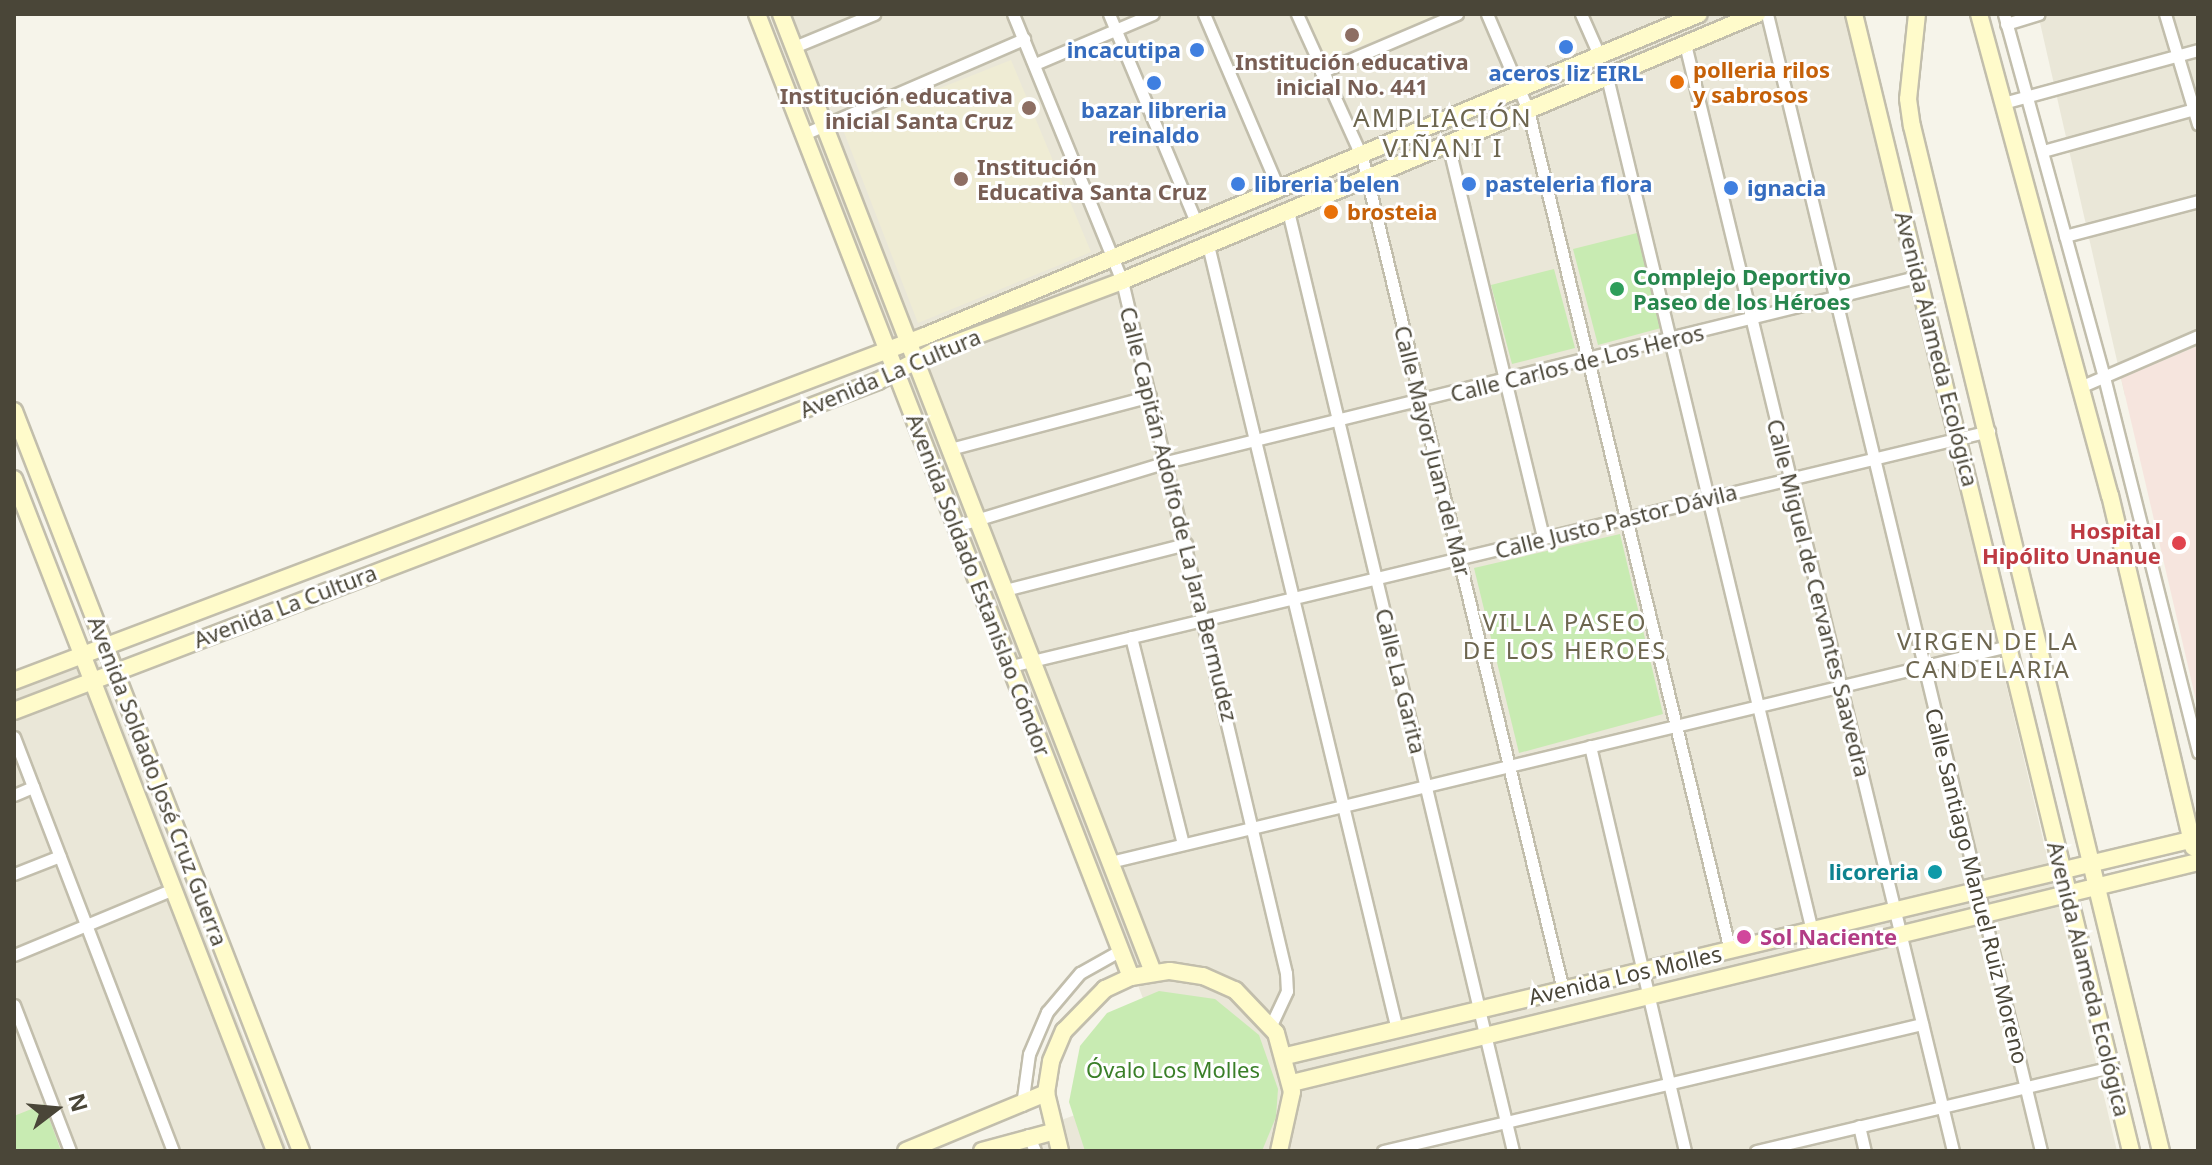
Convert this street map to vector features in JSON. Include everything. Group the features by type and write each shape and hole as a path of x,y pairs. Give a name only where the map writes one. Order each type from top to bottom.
{"street":[{"name":"Avenida Soldado Estanislao Cóndor","path":"757,14 1131,977"},
{"name":"Avenida Soldado Estanislao Cóndor","path":"781,14 1153,972"},
{"path":"794,47 874,14"},
{"name":"Calle Capitán Adolfo de La Jara Bermudez","path":"1013,14 1122,281 1255,827 1286,973 1287,991 1271,1026"},
{"path":"1109,14 1197,224"},
{"path":"1035,64 1153,14"},
{"path":"1204,14 1279,190"},
{"name":"Calle Mayor Juan del Mar","path":"1297,14 1362,157 1563,990"},
{"path":"1321,72 1457,14"},
{"path":"1487,14 1528,110 1730,951"},
{"path":"1581,14 1600,57"},
{"name":"Avenida La Cultura","path":"14,681 909,342 1520,91 1600,57 1676,19 1699,14"},
{"name":"Avenida La Cultura","path":"14,711 1122,281 1757,14"},
{"name":"Calle Santiago Manuel Ruiz Moreno","path":"1767,14 2041,1151"},
{"name":"Avenida Alameda Ecológica","path":"1854,14 2131,1151"},
{"name":"Avenida Alameda Ecológica","path":"1917,14 1908,99 1912,126 2094,863 2161,1151"},
{"path":"1979,14 2080,387 2195,839 2198,864"},
{"path":"2039,14 2005,19 2104,377 2198,752"},
{"path":"2165,14 2198,124"},
{"path":"804,134 1024,39"},
{"name":"Calle Miguel de Cervantes Saavedra","path":"1685,44 1953,1151"},
{"path":"2003,103 2198,50"},
{"path":"1607,77 1812,931"},
{"path":"2043,151 2194,109"},
{"path":"1448,144 1543,538"},
{"path":"2065,236 2198,201"},
{"name":"Calle La Garita","path":"1288,211 1513,1151"},
{"path":"1208,245 1397,1030"},
{"name":"Calle Carlos de Los Heros","path":"956,526 1166,462 1588,361 1920,276"},
{"path":"2080,387 2198,336"},
{"path":"950,449 1150,396"},
{"name":"Avenida Soldado José Cruz Guerra","path":"14,411 295,1149"},
{"name":"Calle Justo Pastor Dávila","path":"1011,666 1989,431"},
{"name":"Avenida Soldado José Cruz Guerra","path":"14,479 275,1151"},
{"path":"495,499 504,523"},
{"path":"1005,590 1186,544"},
{"path":"1131,637 1183,844"},
{"path":"1110,862 2008,646"},
{"path":"14,737 173,1151"},
{"path":"1590,746 1685,1151"},
{"path":"14,795 33,787"},
{"name":"Avenida Los Molles","path":"1286,1056 2195,839"},
{"path":"14,874 60,856"},
{"name":"Avenida Los Molles","path":"1292,1083 2198,864"},
{"path":"14,955 173,889"},
{"path":"1022,1105 1029,1054 1042,1022 1080,973 1121,950"},
{"path":"1060,1151 1052,1132 1046,1093 1051,1061 1064,1031 1105,989 1131,977 1153,972 1187,973 1220,982 1248,1000 1271,1026 1286,1056 1292,1083 1290,1119 1279,1151"},
{"path":"14,1005 70,1151"},
{"path":"1042,1022 1064,1031"},
{"path":"1383,1151 1922,1024"},
{"path":"1756,1151 2110,1067"},
{"path":"906,1151 1046,1093"},
{"path":"1859,1126 1865,1151"},
{"path":"982,1151 1032,1143 1052,1132"}],"shaded area":[{"path":"769,14 1847,14 2117,1151 974,1151 1174,1080"},
{"name":"Institución educativa inicial No. 441","path":"1306,14 1440,14 1332,58 1325,56"},
{"path":"2038,14 2198,14 2198,363 2125,396"},
{"name":"Institución Educativa Santa Cruz","path":"1011,60 1091,252 918,323 842,127"},
{"name":"Hospital Hipólito Unanue","path":"2198,346 2198,709 2121,378"},
{"path":"96,657 288,1151 14,1151 14,689"}],"green space":[{"name":"Complejo Deportivo Paseo de los Héroes","path":"1637,233 1661,328 1598,345 1573,249"},
{"path":"1554,269 1575,348 1512,364 1491,285"},
{"path":"1620,534 1663,714 1519,753 1474,568"},
{"name":"Óvalo Los Molles","path":"1159,991 1215,999 1259,1035 1278,1089 1276,1117 1262,1151 1085,1151 1069,1102 1080,1046 1107,1013"},
{"path":"44,1104 61,1151 14,1151 14,1116"}],"place":[{"name":"Institución educativa inicial No. 441","path":"1352,35"},
{"name":"aceros liz EIRL","path":"1566,47"},
{"name":"incacutipa","path":"1197,50"},
{"name":"polleria rilos y sabrosos","path":"1677,82"},
{"name":"bazar libreria reinaldo","path":"1154,83"},
{"name":"Institución educativa inicial Santa Cruz","path":"1029,108"},
{"name":"Institución Educativa Santa Cruz","path":"961,179"},
{"name":"libreria belen","path":"1238,184"},
{"name":"pasteleria flora","path":"1469,184"},
{"name":"ignacia","path":"1731,188"},
{"name":"brosteia","path":"1331,212"},
{"name":"Complejo Deportivo Paseo de los Héroes","path":"1617,289"},
{"name":"Hospital Hipólito Unanue","path":"2179,543"},
{"name":"licoreria","path":"1935,872"},
{"name":"Sol Naciente","path":"1744,937"}],"district":[{"name":"AMPLIACIÓN VIÑANI I","path":"1443,133"},
{"name":"VILLA PASEO DE LOS HEROES","path":"1565,636"},
{"name":"VIRGEN DE LA CANDELARIA","path":"1988,655"}]}
